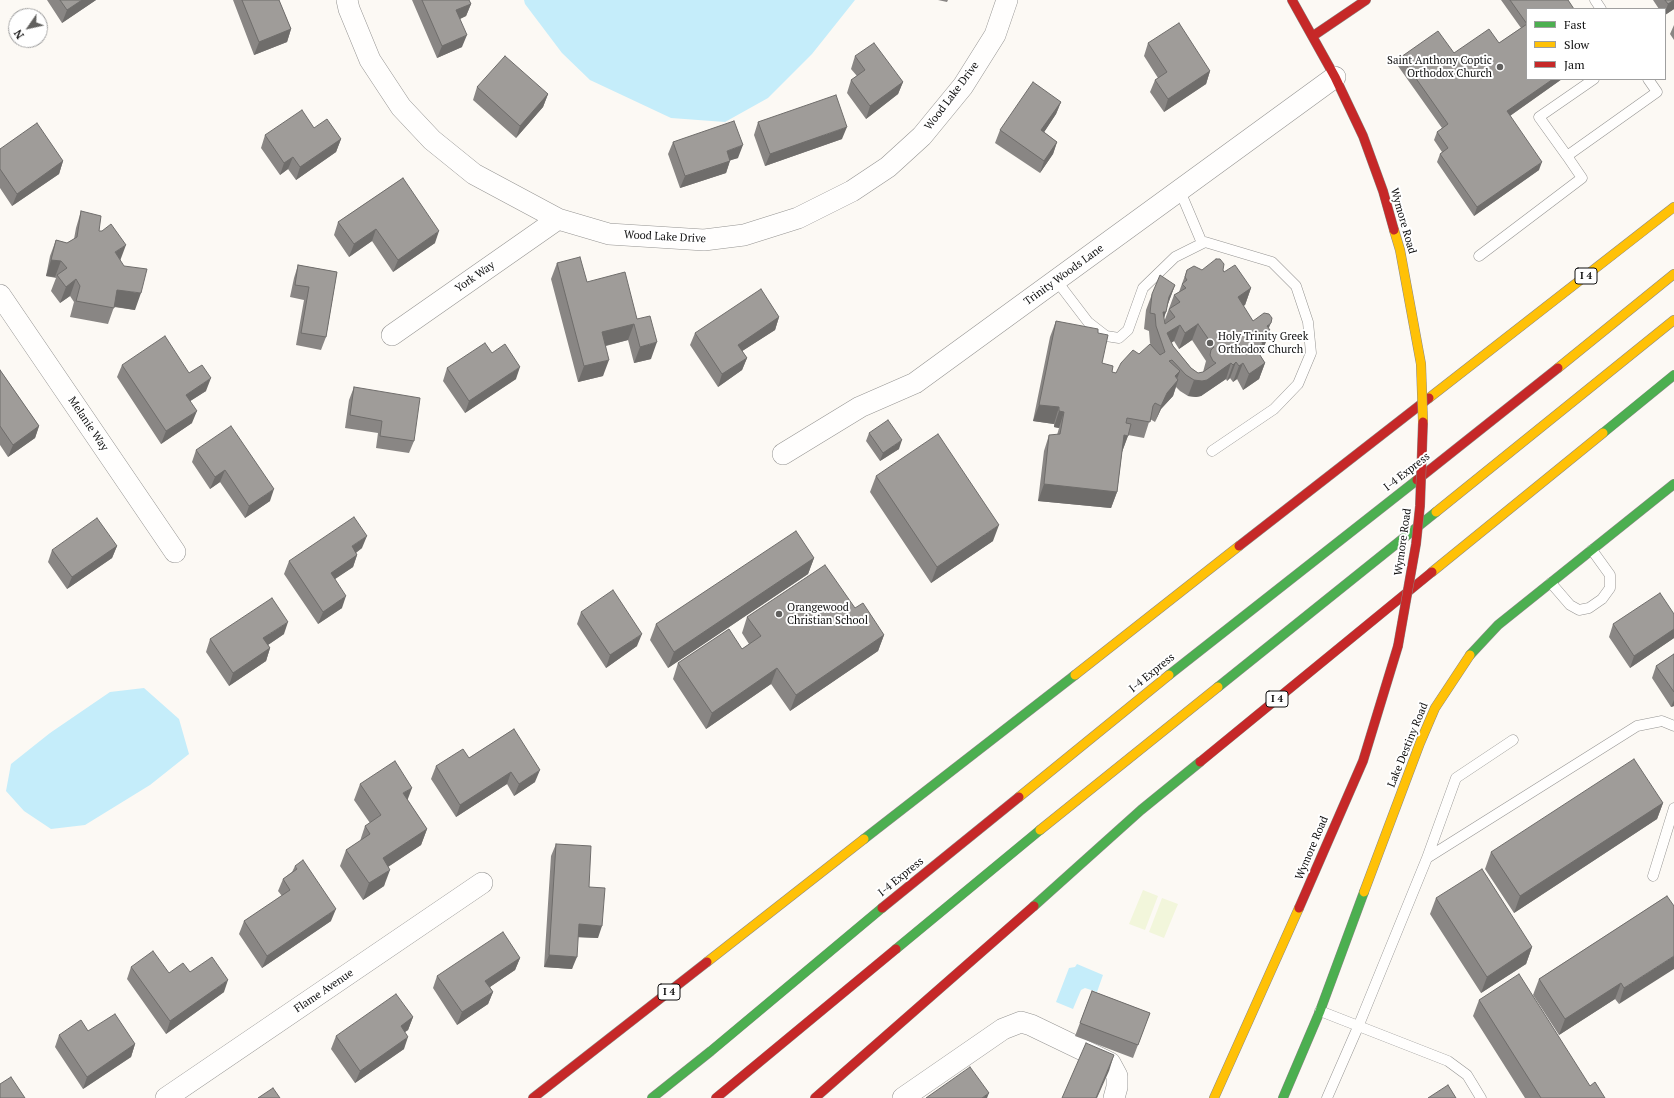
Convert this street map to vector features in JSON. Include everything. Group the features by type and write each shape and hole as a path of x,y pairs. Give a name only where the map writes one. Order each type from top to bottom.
{"main road":[{"name":"Wymore Road","path":"1214,1098 1363,761 1398,646 1416,544 1420,506 1423,430 1421,364 1400,250 1383,191 1363,136 1335,77 1292,0"},
{"path":"1313,36 1366,0"},
{"name":"I 4","path":"533,1098 1674,207"},
{"name":"I-4 Express","path":"652,1098 712,1051 860,926 1179,666 1533,390 1674,274"},
{"path":"716,1098 1036,833 1674,320"},
{"name":"I 4","path":"815,1098 917,1010 1141,810 1674,375"},
{"name":"Lake Destiny Road","path":"1283,1098 1320,1011 1420,744 1435,708 1471,652 1498,625 1674,484"}],"street":[{"name":"Wood Lake Drive","path":"347,0 349,9 370,60 401,108 432,140 474,174 558,219 609,234 704,240 744,235 798,218 858,187 888,167 922,136 962,86 995,35 1007,0"},
{"name":"Trinity Woods Lane","path":"783,454 860,407 916,383 1335,77"},
{"name":"York Way","path":"392,335 558,219"},
{"name":"Melanie Way","path":"0,295 175,552"},
{"name":"Flame Avenue","path":"166,1098 482,883"},
{"path":"903,1098 1003,1029 1021,1022 1031,1025 1110,1063 1117,1076 1117,1088 1114,1098"}],"lane":[{"path":"1479,256 1582,178 1538,117 1593,80"},
{"path":"1567,156 1657,92 1649,80"},
{"path":"1180,191 1202,243"},
{"path":"1056,280 1088,322 1106,336 1119,338 1128,330 1143,288 1175,257 1204,242 1272,262 1296,286 1308,322 1311,353 1298,384 1274,409 1212,451"},
{"path":"1551,583 1570,605 1579,610 1589,608 1602,599 1610,588 1610,575 1592,550"},
{"path":"1427,858 1636,726 1662,721 1674,726"},
{"path":"1327,1098 1358,1027 1427,858 1456,778 1513,740"},
{"path":"1653,876 1674,808"},
{"path":"1320,1011 1448,1061 1467,1075 1481,1098"}],"green space":[{"path":"1143,890 1158,896 1145,930 1129,924"},
{"path":"1162,898 1178,904 1164,938 1149,932"}],"water":[{"path":"524,0 855,0 812,54 768,98 725,122 671,118 590,80 562,53 525,4"},
{"path":"144,688 179,719 189,754 150,785 85,825 51,829 24,811 6,791 11,764 50,733 110,692"},
{"path":"1077,964 1103,975 1097,992 1085,988 1081,990 1073,1009 1056,1002 1069,968 1075,967"}],"building":[{"path":"60,0 82,0 67,10"},
{"path":"242,0 279,0 291,29 259,42"},
{"path":"422,0 469,0 471,4 456,10 467,35 442,46"},
{"path":"1510,0 1568,0 1573,8 1526,8 1526,23"},
{"path":"1665,0 1674,0 1668,4"},
{"path":"1179,23 1210,71 1168,99 1155,80 1167,72 1148,43"},
{"path":"1526,25 1526,80 1552,80 1507,111 1542,162 1477,207 1440,154 1448,148 1437,132 1448,124 1401,57 1438,31 1454,53 1489,29 1499,43"},
{"path":"874,43 903,82 870,106 851,80 865,70 855,56"},
{"path":"505,56 548,94 520,126 477,87"},
{"path":"1033,82 1061,102 1041,130 1057,142 1044,161 1000,130"},
{"path":"836,95 847,127 770,154 758,122"},
{"path":"302,110 314,128 327,119 341,139 300,167 293,157 284,163 265,135"},
{"path":"734,121 743,145 727,151 730,161 685,176 673,142"},
{"path":"37,123 63,161 17,194 0,169 0,149"},
{"path":"403,178 439,231 398,260 376,229 354,244 338,222"},
{"path":"81,211 101,216 99,231 102,231 111,224 126,245 115,252 124,266 147,269 141,293 117,290 114,308 76,301 80,286 76,279 66,287 57,275 67,268 61,261 51,260 56,240 67,243 77,237"},
{"path":"580,257 587,282 625,272 637,319 650,316 657,342 640,347 634,324 602,332 609,360 584,366 557,263"},
{"path":"1216,259 1220,259 1224,264 1224,272 1235,265 1251,288 1238,297 1253,321 1264,313 1269,314 1272,318 1271,323 1267,326 1270,330 1259,337 1263,344 1259,347 1261,350 1258,352 1265,363 1249,374 1243,363 1239,366 1236,362 1233,365 1231,363 1207,380 1202,381 1194,380 1186,375 1172,360 1169,361 1180,371 1175,376 1178,380 1167,393 1161,406 1155,403 1153,406 1150,422 1127,418 1126,423 1131,424 1128,436 1124,435 1117,492 1044,484 1049,435 1060,434 1064,412 1059,411 1059,407 1039,405 1056,321 1098,329 1098,333 1108,335 1102,363 1113,366 1112,372 1116,373 1121,363 1133,350 1139,354 1150,344 1160,355 1165,352 1156,326 1155,314 1150,313 1152,294 1160,275 1175,285 1169,297 1166,312 1163,312 1165,324 1175,317 1169,309 1180,302 1174,295 1186,288 1182,284 1187,280 1185,277 1187,270 1194,266 1202,270","holes":["1198,324 1214,347 1211,350 1210,355 1216,363 1203,372 1198,373 1191,368 1173,346 1167,333 1180,325 1185,333"]},
{"path":"298,265 337,272 326,337 301,333 309,287 295,285"},
{"path":"761,289 779,317 738,345 747,358 722,374 695,333"},
{"path":"165,336 189,373 202,365 211,378 186,395 197,411 166,431 122,365"},
{"path":"485,343 492,353 505,344 520,367 469,401 447,368"},
{"path":"0,370 39,426 13,445 0,426"},
{"path":"354,387 420,398 414,441 380,436 382,421 350,415"},
{"path":"888,420 902,440 883,453 869,433"},
{"path":"231,426 274,489 249,506 225,470 215,477 196,450"},
{"path":"938,434 999,525 937,567 876,476"},
{"path":"354,517 367,536 352,546 357,555 331,573 346,596 323,612 289,561"},
{"path":"97,518 117,546 72,577 52,550"},
{"path":"796,531 814,558 674,652 656,624"},
{"path":"825,565 855,608 863,603 884,635 796,695 777,668 712,713 678,663 729,629 742,649 761,636 747,617"},
{"path":"613,590 642,634 610,655 581,612"},
{"path":"1660,593 1674,614 1674,629 1634,656 1613,624"},
{"path":"272,598 288,622 263,638 270,648 233,673 210,639"},
{"path":"1674,654 1674,692 1656,666"},
{"path":"514,729 540,770 519,784 511,772 460,805 436,766 463,749 469,758"},
{"path":"1634,759 1663,803 1520,896 1491,852"},
{"path":"395,761 412,788 403,793 427,829 383,858 390,870 369,883 346,850 370,834 365,826 381,815 360,784"},
{"path":"556,844 591,846 589,887 605,888 602,926 579,924 577,957 549,955"},
{"path":"303,860 336,909 267,956 244,921 290,890 283,879 297,869 295,866"},
{"path":"1482,869 1532,947 1487,977 1436,898"},
{"path":"1667,896 1674,906 1674,956 1624,988 1621,983 1565,1019 1539,979"},
{"path":"503,932 520,958 485,981 493,992 462,1012 437,976"},
{"path":"153,951 169,973 183,963 190,972 212,957 228,980 170,1021 131,967"},
{"path":"1519,974 1590,1086 1595,1082 1605,1098 1541,1098 1479,1000"},
{"path":"1092,991 1150,1013 1138,1045 1080,1023"},
{"path":"396,994 413,1017 401,1026 408,1037 360,1071 336,1036"},
{"path":"115,1014 135,1044 87,1077 59,1035 81,1020 88,1031"},
{"path":"1086,1043 1114,1055 1096,1098 1062,1098"},
{"path":"970,1067 989,1093 982,1098 926,1098"},
{"path":"11,1077 25,1098 0,1098 0,1084"},
{"path":"1448,1085 1456,1098 1428,1098"},
{"path":"273,1088 280,1098 258,1098"}],"traffic: fast":[{"path":"1603,433 1674,375"},
{"path":"1169,675 1417,480"},
{"path":"1470,655 1498,625 1674,484"},
{"path":"1218,687 1436,512"},
{"path":"864,839 1075,675"},
{"path":"1034,906 1141,810 1200,762"},
{"path":"896,949 1040,830"},
{"path":"1283,1098 1320,1011 1364,892"},
{"path":"652,1098 711,1051 882,908"}],"traffic: slow":[{"path":"1429,398 1674,207"},
{"path":"1394,230 1400,250 1421,364"},
{"path":"1558,368 1674,274"},
{"path":"1436,512 1674,320"},
{"path":"1421,364 1423,422"},
{"path":"1432,572 1603,433"},
{"path":"1075,675 1239,546"},
{"path":"1364,892 1420,743 1435,708 1470,655"},
{"path":"1019,797 1169,675"},
{"path":"1040,830 1218,687"},
{"path":"707,962 864,839"},
{"path":"1214,1098 1299,908"}],"traffic: jam":[{"path":"1292,0 1335,77 1363,136 1383,191 1394,230"},
{"path":"1313,36 1366,0"},
{"path":"1417,480 1558,368"},
{"path":"1239,546 1429,398"},
{"path":"1398,646 1416,544 1420,506 1423,422"},
{"path":"1200,762 1432,572"},
{"path":"1299,908 1363,761 1398,646"},
{"path":"882,908 1019,797"},
{"path":"815,1098 1034,906"},
{"path":"716,1098 896,949"},
{"path":"533,1098 707,962"}],"place":[{"name":"Saint Anthony Coptic Orthodox Church","path":"1500,67"},
{"name":"Holy Trinity Greek Orthodox Church","path":"1210,343"},
{"name":"Orangewood Christian School","path":"779,614"}]}
